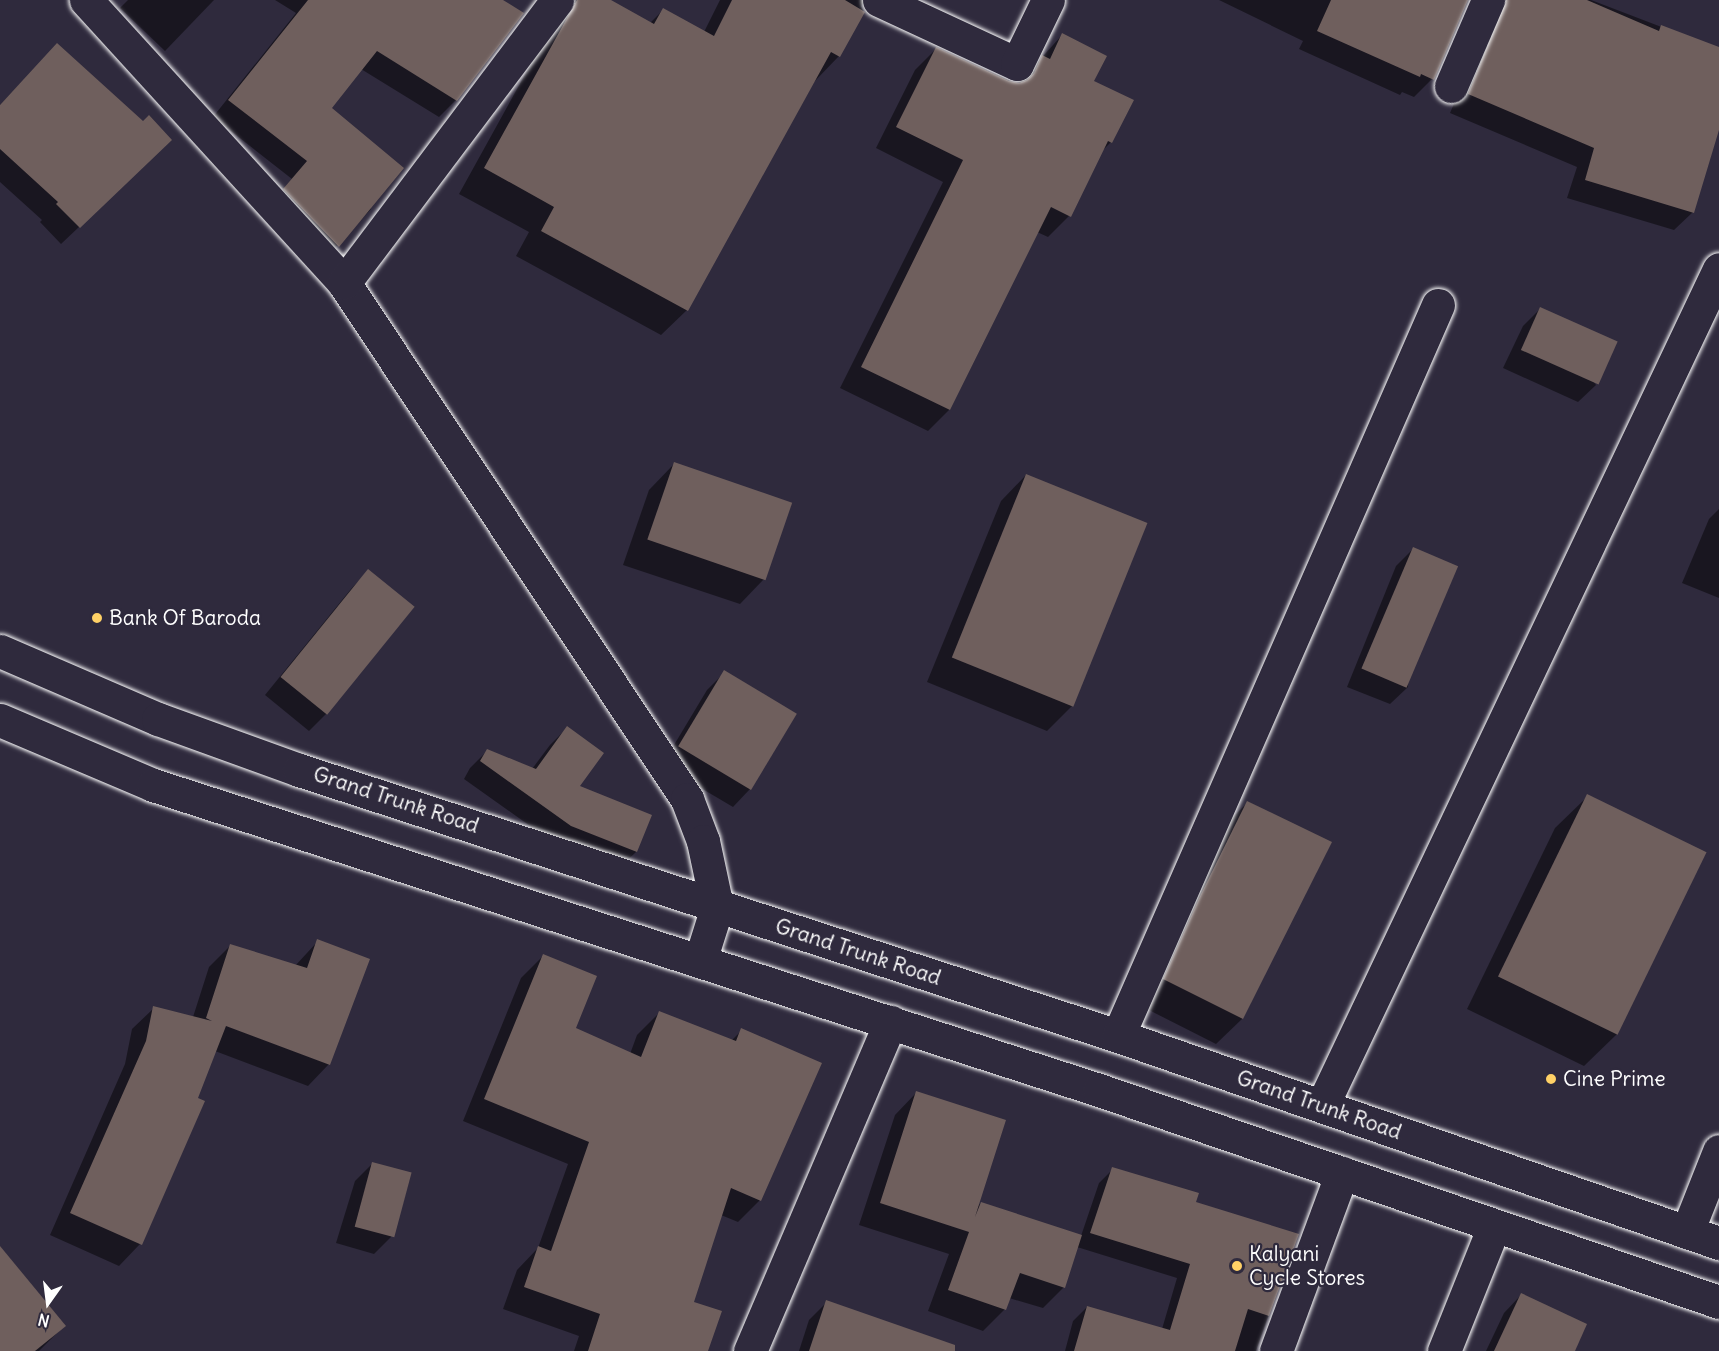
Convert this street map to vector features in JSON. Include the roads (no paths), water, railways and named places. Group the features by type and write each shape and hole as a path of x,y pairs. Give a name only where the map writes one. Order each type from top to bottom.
{"street":[{"path":"86,0 344,283 687,799 703,841 717,907 700,960"},
{"path":"344,283 555,0"},
{"path":"883,1 1017,64 1048,0"},
{"path":"1451,86 1488,0"},
{"path":"1322,1106 1719,269"},
{"path":"1118,1036 1438,305"},
{"name":"Grand Trunk Road","path":"0,651 158,719 288,766 1118,1036 1719,1243"},
{"path":"0,720 153,785 890,1022 1719,1302"},
{"path":"750,1351 890,1022"},
{"path":"1687,1233 1719,1151"},
{"path":"1276,1351 1342,1173"},
{"path":"1444,1351 1494,1226"}],"place":[{"name":"Bank Of Baroda","path":"97,618"},
{"name":"Cine Prime","path":"1551,1079"},
{"name":"Kalyani Cycle Stores","path":"1237,1266"}]}
